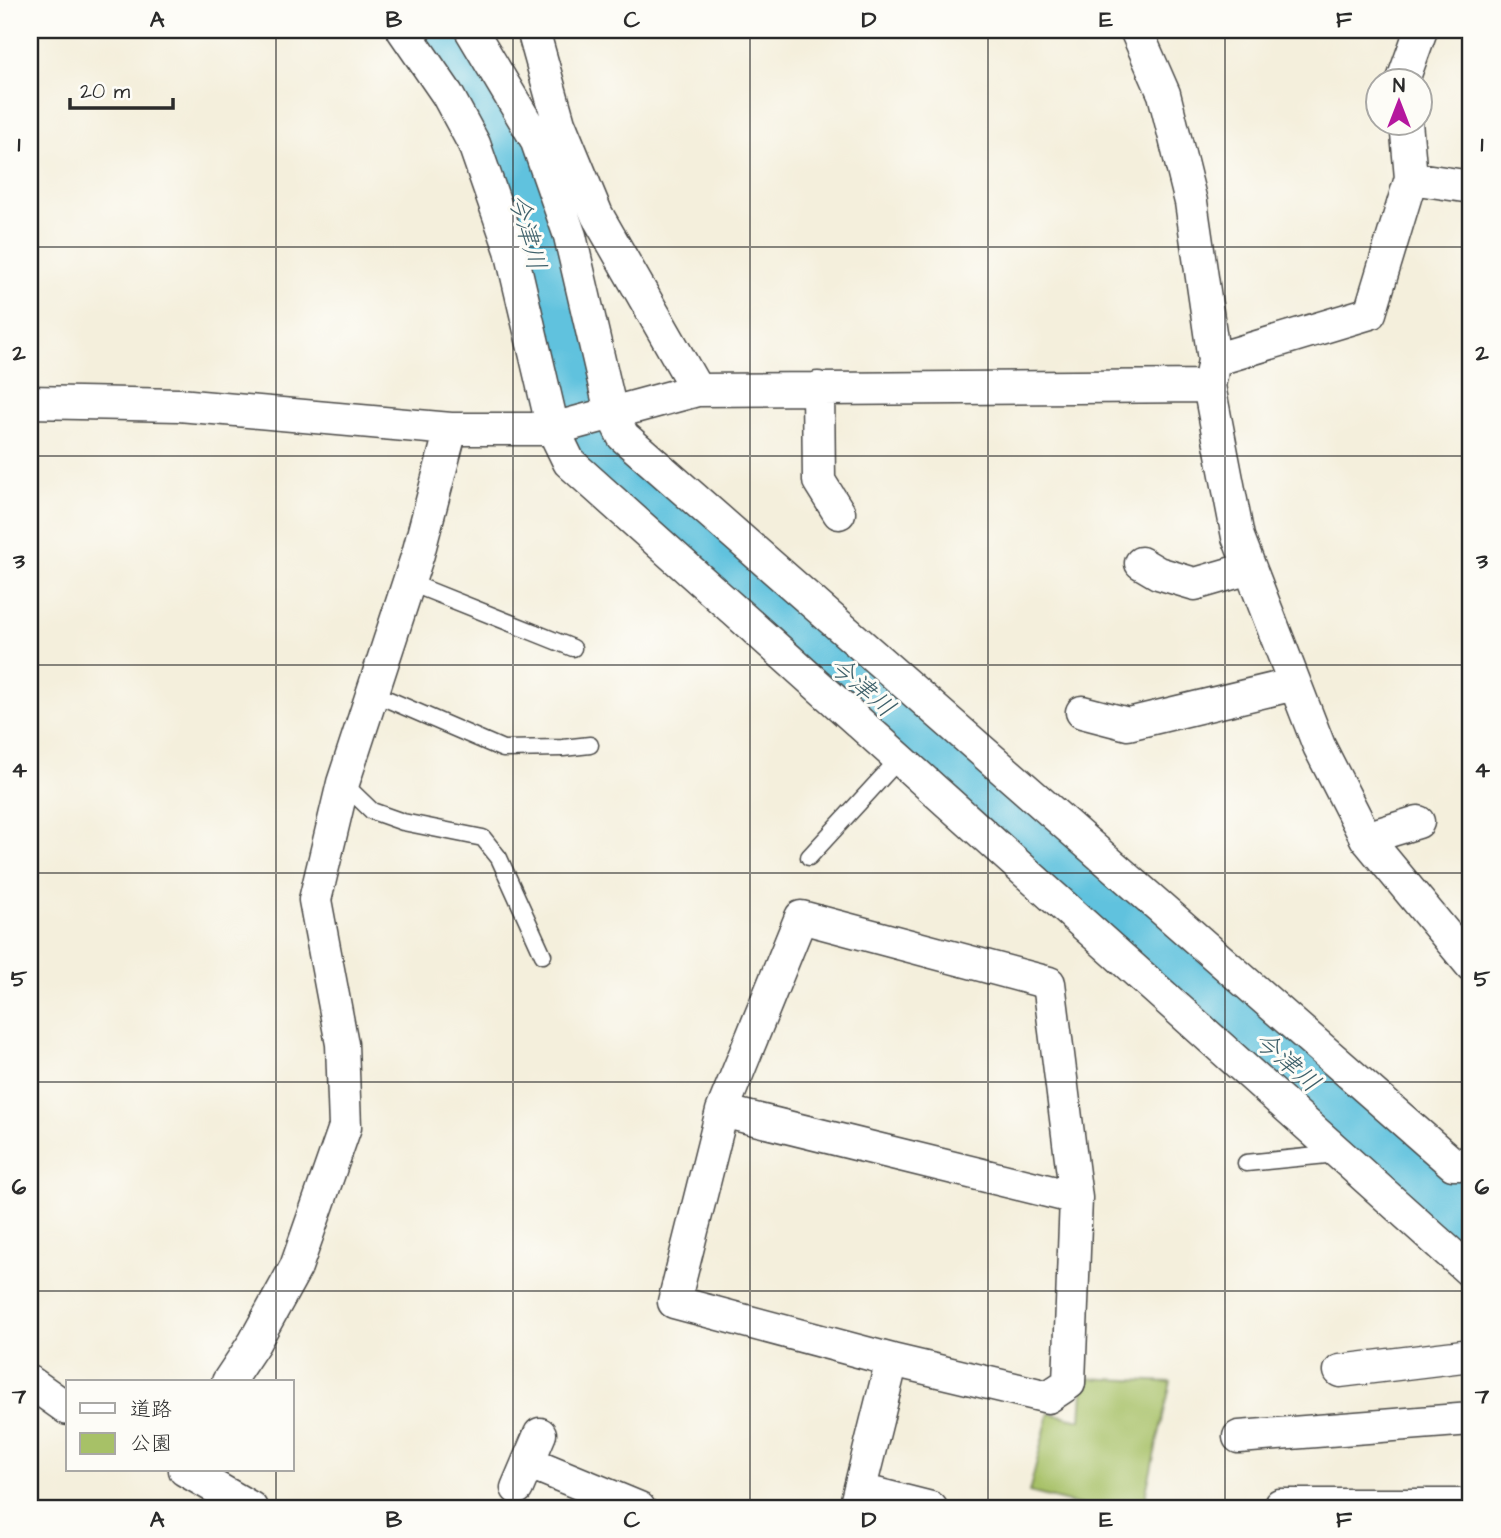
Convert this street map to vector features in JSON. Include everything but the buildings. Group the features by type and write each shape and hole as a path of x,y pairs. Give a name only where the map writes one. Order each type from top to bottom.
{"street":[{"path":"403,30 447,94 474,144 511,250 553,429 569,462 1471,1272"},
{"path":"471,30 536,139 570,236 611,412 623,436 1453,1164 1471,1164"},
{"path":"533,30 559,123 597,215 697,390"},
{"path":"1136,30 1164,94 1191,202 1212,373 1238,537 1319,746 1366,838 1471,965"},
{"path":"1408,66 1421,30"},
{"path":"30,402 179,405 451,429 553,429 697,390 1212,373 1370,313 1411,178 1407,136"},
{"path":"1411,178 1471,187"},
{"path":"818,388 819,481 839,513"},
{"path":"229,1380 254,1343 296,1267 345,1127 342,1044 315,900 343,783 408,582 451,429"},
{"path":"1141,563 1158,573 1195,584 1250,568"},
{"path":"1082,712 1128,724 1295,684"},
{"path":"1366,838 1418,822"},
{"path":"801,917 1049,982 1076,1198 1069,1383 1048,1397 892,1360 674,1301 722,1111 801,917"},
{"path":"722,1111 1076,1198"},
{"path":"1340,1371 1471,1355"},
{"path":"892,1360 858,1499 931,1508"},
{"path":"30,1382 66,1408"},
{"path":"1239,1437 1471,1419"},
{"path":"529,1461 639,1508"},
{"path":"188,1472 251,1508"},
{"path":"1280,1505 1471,1505"}],"lane":[{"path":"408,582 573,648"},
{"path":"373,693 503,749 590,745"},
{"path":"810,857 899,759"},
{"path":"343,783 372,811 403,822 483,838 499,858 544,955"},
{"path":"1245,1163 1337,1154"}],"green space":[{"path":"1084,1378 1171,1382 1146,1492 1147,1508 1092,1508 1029,1492 1049,1413 1081,1420"}],"waterway":[{"name":"今津川","path":"436,30 467,77 505,147 581,439 1471,1224"}]}
